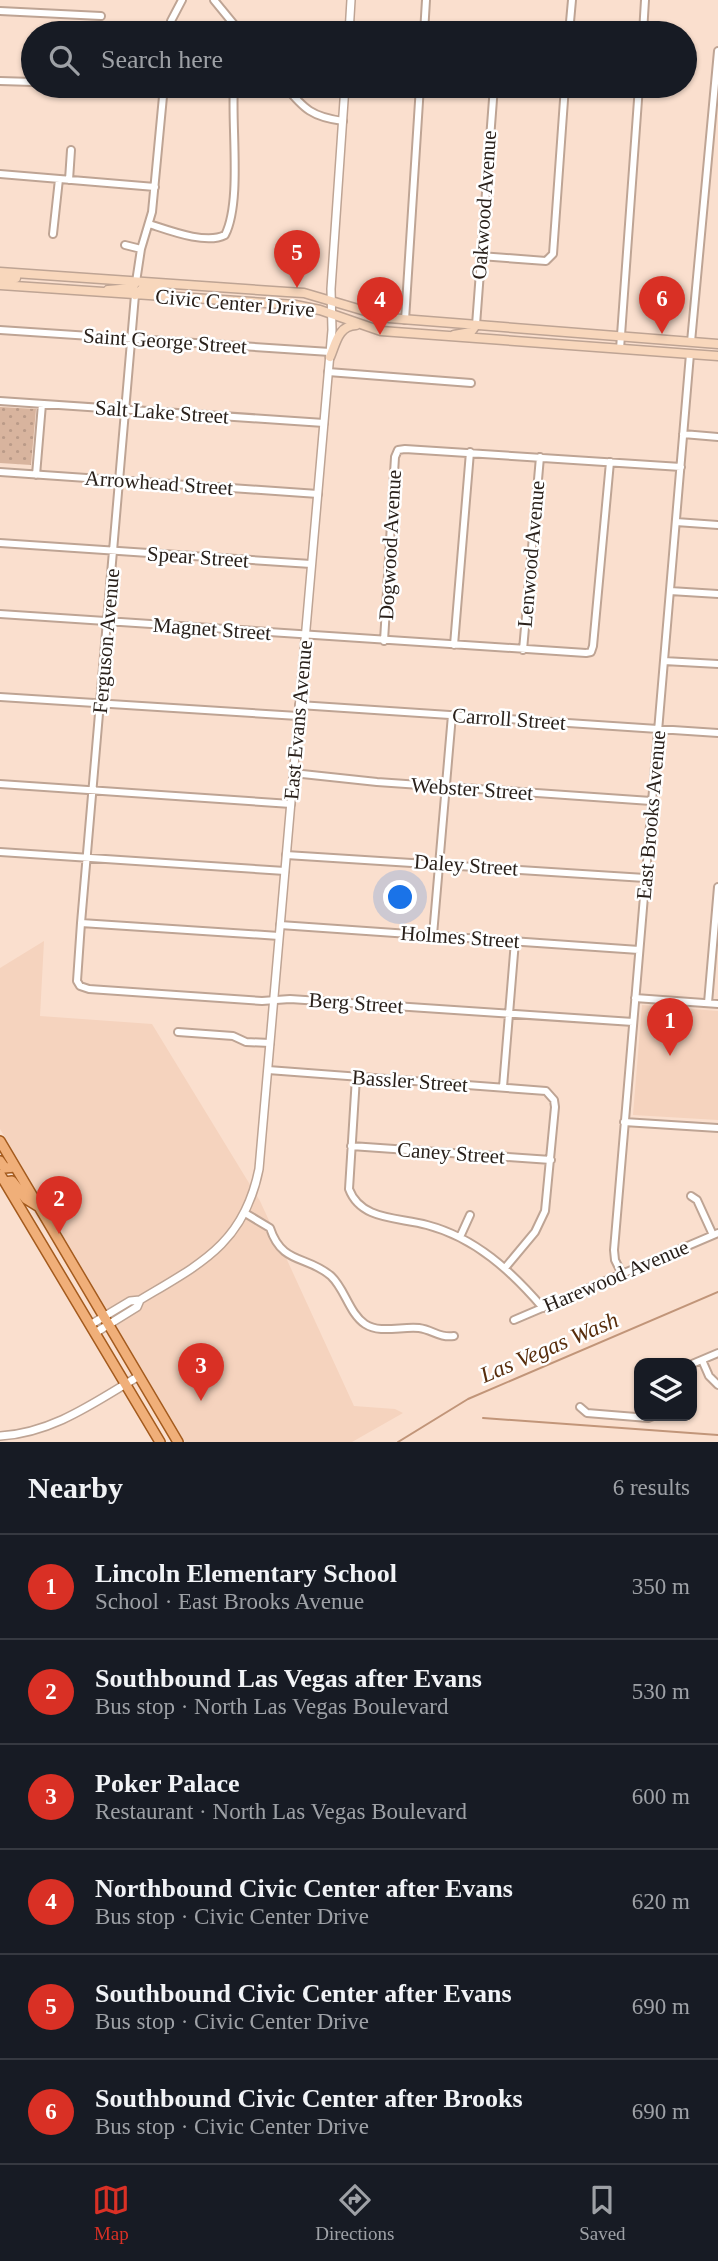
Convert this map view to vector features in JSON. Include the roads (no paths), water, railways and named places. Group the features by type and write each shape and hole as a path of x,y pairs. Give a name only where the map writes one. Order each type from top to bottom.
{"main road":[{"name":"Civic Center Drive","path":"0,272 296,292 376,316 405,320 691,342 718,347"},
{"path":"0,277 31,278 35,274"},
{"path":"91,292 132,288 136,282"},
{"name":"Civic Center Drive","path":"0,285 295,304 381,331 718,356"},
{"path":"135,295 143,289 177,285"},
{"path":"448,337 471,332 475,325"},
{"path":"330,355 344,327 368,327"},
{"path":"671,352 673,348 688,348 691,342"},
{"path":"690,354 701,348 718,347"},
{"path":"0,1141 178,1442"},
{"path":"0,1161 5,1168 15,1167"},
{"path":"2,1178 12,1181 26,1199 40,1208"},
{"path":"2,1178 160,1442"}],"street":[{"path":"171,21 183,0"},
{"path":"214,0 231,21"},
{"path":"350,21 351,0"},
{"path":"425,21 426,0"},
{"path":"570,21 572,0"},
{"path":"644,21 645,0"},
{"path":"0,11 101,16"},
{"path":"691,342 718,51"},
{"path":"0,80 21,81"},
{"path":"136,282 155,187 163,98"},
{"path":"149,224 186,235 213,239 225,235 230,224 235,154 233,98"},
{"path":"295,98 303,108 324,119 343,121"},
{"name":"East Evans Avenue","path":"92,1329 130,1301 140,1300 215,1253 235,1230 245,1213 259,1169 330,355 344,98"},
{"path":"405,320 419,98"},
{"name":"Oakwood Avenue","path":"475,325 493,98"},
{"path":"480,256 546,261 553,254 564,98"},
{"path":"620,349 638,98"},
{"path":"69,180 71,150"},
{"path":"0,174 155,187"},
{"path":"53,234 59,179"},
{"path":"125,245 141,249"},
{"name":"Ferguson Avenue","path":"80,986 77,981 81,923 135,295"},
{"name":"Saint George Street","path":"0,330 330,355"},
{"name":"East Brooks Avenue","path":"622,1274 615,1260 614,1250 690,354"},
{"path":"328,372 471,383"},
{"name":"Salt Lake Street","path":"0,401 324,423"},
{"path":"36,475 41,404"},
{"path":"683,434 718,437"},
{"name":"Dogwood Avenue","path":"384,640 395,457 398,450 470,452"},
{"path":"454,645 470,452 681,467"},
{"name":"Lenwood Avenue","path":"523,650 540,457"},
{"name":"Magnet Street","path":"0,614 523,650 591,652 610,462"},
{"name":"Arrowhead Street","path":"0,472 318,494"},
{"path":"676,522 718,525"},
{"name":"Spear Street","path":"0,543 312,564"},
{"path":"670,591 718,594"},
{"path":"664,661 718,664"},
{"path":"0,696 298,716"},
{"name":"Carroll Street","path":"299,705 718,733"},
{"path":"433,935 452,715"},
{"name":"Webster Street","path":"293,773 652,801"},
{"path":"0,784 291,804"},
{"path":"0,852 285,871"},
{"name":"Daley Street","path":"286,855 645,878"},
{"path":"708,1003 718,887"},
{"path":"81,923 279,936"},
{"name":"Holmes Street","path":"280,925 639,950"},
{"path":"503,1087 515,941"},
{"name":"Berg Street","path":"80,986 89,989 290,999 633,1022"},
{"path":"635,998 718,1003"},
{"path":"178,1032 233,1036 246,1042 270,1043"},
{"name":"Bassler Street","path":"268,1070 547,1091 555,1107 551,1160"},
{"path":"356,1077 349,1189 359,1206 375,1215 421,1223 460,1237 505,1268 543,1308"},
{"path":"624,1122 718,1128"},
{"name":"Caney Street","path":"351,1146 551,1160"},
{"path":"505,1268 535,1232 545,1211 551,1160"},
{"path":"691,1196 697,1200 715,1234"},
{"path":"245,1213 270,1228 274,1241 282,1250 298,1261 319,1268 331,1276 365,1324 377,1328 418,1328 444,1338 454,1336"},
{"path":"460,1237 470,1215"},
{"name":"Harewood Avenue","path":"514,1320 715,1234"},
{"path":"697,1362 718,1353"},
{"path":"702,1360 709,1376 718,1385"},
{"path":"0,1436 30,1432 57,1423 77,1414 139,1376"},
{"path":"580,1407 587,1413 634,1417"}],"waterway":[{"name":"Las Vegas Wash","path":"398,1442 468,1399 718,1292"},
{"name":"Las Vegas Wash","path":"483,1418 718,1435"}],"place":[{"name":"Southbound Civic Center after Evans","path":"297,288"},
{"name":"Southbound Civic Center after Brooks","path":"662,334"},
{"name":"Northbound Civic Center after Evans","path":"380,335"},
{"name":"Lincoln Elementary School","path":"670,1056"},
{"name":"Southbound Las Vegas after Evans","path":"59,1234"},
{"name":"Poker Palace","path":"201,1401"}]}
